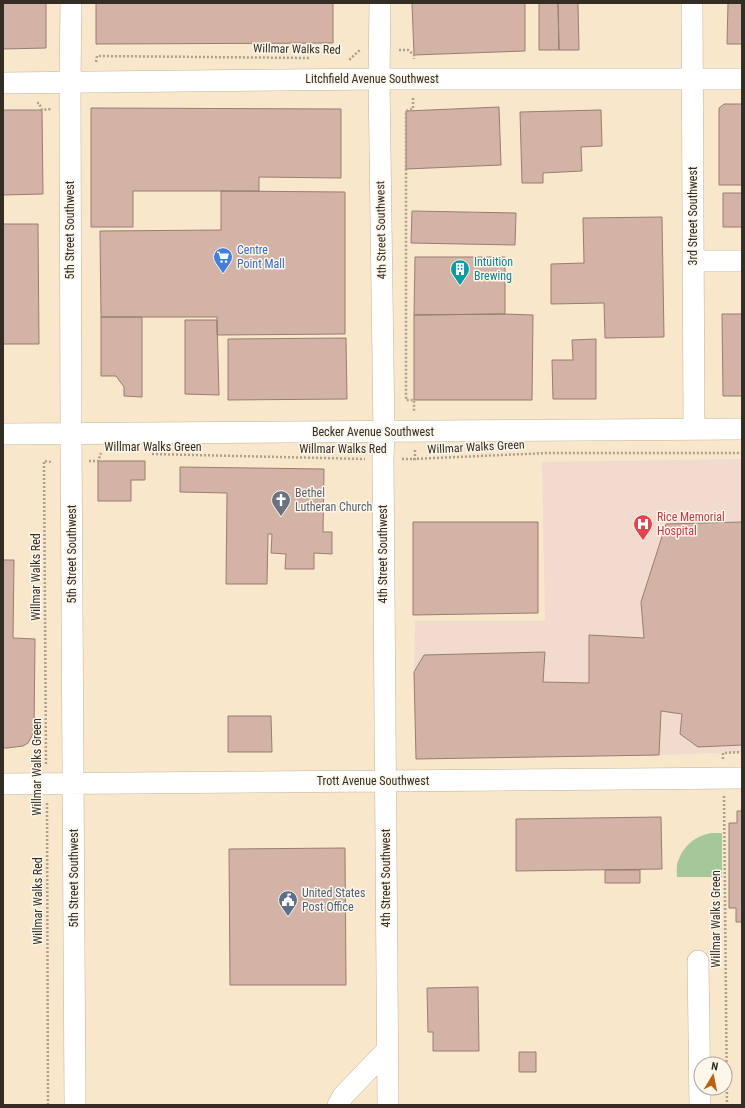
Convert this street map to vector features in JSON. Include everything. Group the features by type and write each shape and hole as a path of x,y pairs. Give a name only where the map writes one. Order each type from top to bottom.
{"street":[{"name":"5th Street Southwest","path":"71,3 71,434 75,1105"},
{"name":"4th Street Southwest","path":"380,3 379,51 384,432 383,466 388,1105"},
{"name":"3rd Street Southwest","path":"692,3 694,430"},
{"name":"Litchfield Avenue Southwest","path":"3,83 380,79 742,79"},
{"path":"693,260 742,261"},
{"name":"Becker Avenue Southwest","path":"3,434 742,429"},
{"name":"Trott Avenue Southwest","path":"3,784 733,778"},
{"path":"698,961 700,1105"},
{"path":"338,1105 343,1096 387,1050"}],"path":[{"name":"Willmar Walks Red","path":"342,59 350,59 359,50 408,50 414,55 413,109 406,112 406,400 414,400 415,459"},
{"name":"Willmar Walks Red","path":"91,82 97,56 311,58"},
{"path":"32,103 39,103 42,110 70,107"},
{"name":"Willmar Walks Green","path":"84,462 98,461 100,453 108,453"},
{"name":"Willmar Walks Green","path":"399,459 547,453 742,453"},
{"name":"Willmar Walks Green","path":"147,454 357,460 370,459"},
{"name":"Willmar Walks Green","path":"46,770 44,461 58,462"},
{"name":"Willmar Walks Green","path":"726,1105 733,778 723,753 742,752"},
{"name":"Willmar Walks Green","path":"46,797 48,1105"}],"shaded area":[{"name":"Rice Memorial Hospital","path":"742,459 742,752 659,755 416,759 414,672 415,621 545,621 542,462"}],"green space":[{"path":"711,833 722,833 722,877 677,877 677,863 683,850 695,839"}],"building":[{"path":"3,3 46,3 46,48 3,49"},
{"path":"96,3 333,3 333,43 96,44"},
{"path":"412,3 525,3 525,51 414,55"},
{"path":"539,3 558,3 559,50 539,50"},
{"path":"558,3 578,3 579,50 559,50"},
{"path":"728,3 742,3 742,44 727,44"},
{"path":"724,104 742,104 742,185 719,185 719,108"},
{"path":"499,107 501,165 406,169 406,111"},
{"path":"91,108 341,109 341,178 259,177 259,191 133,191 133,227 91,227"},
{"path":"3,110 42,110 43,194 3,195"},
{"path":"601,110 602,146 581,147 582,171 543,173 543,183 522,183 520,112"},
{"name":"Centre Point Mall","path":"221,191 345,192 345,334 217,335 217,317 101,317 100,231 221,230"},
{"path":"723,193 742,193 742,227 723,227"},
{"path":"412,211 516,213 515,245 411,243"},
{"path":"662,217 664,337 605,338 604,303 551,304 551,264 584,263 583,218"},
{"path":"3,224 38,224 39,344 3,344"},
{"name":"Intuition Brewing","path":"415,257 505,257 505,314 414,315"},
{"path":"722,314 742,314 742,396 723,396"},
{"path":"414,315 533,315 532,400 414,400"},
{"path":"101,317 142,317 142,397 124,396 124,387 116,376 101,376"},
{"path":"185,320 217,320 219,395 185,394"},
{"path":"346,338 347,399 228,400 228,339"},
{"path":"596,339 596,399 553,399 552,360 573,360 572,340"},
{"path":"98,461 145,461 145,480 131,480 131,501 98,501"},
{"path":"180,467 324,469 323,532 332,532 332,554 314,553 314,569 285,569 286,554 271,553 272,534 268,534 267,584 226,584 227,493 180,492"},
{"path":"413,522 538,522 538,613 413,615"},
{"path":"742,522 742,745 698,747 680,734 682,714 661,711 659,755 416,759 414,672 424,655 545,652 543,682 589,683 589,635 644,638 641,602 666,524"},
{"path":"3,560 14,560 13,638 35,639 34,732 28,743 23,746 7,748 3,748"},
{"path":"228,716 271,716 272,752 228,752"},
{"path":"737,811 742,811 742,922 736,922 736,908 729,908 729,823 737,823"},
{"path":"661,817 662,869 516,871 516,819"},
{"name":"United States Post Office","path":"345,848 346,985 230,985 229,849"},
{"path":"605,870 640,870 640,883 605,883"},
{"path":"478,987 479,1051 433,1051 433,1032 428,1032 427,988"},
{"path":"519,1052 536,1052 536,1072 519,1072"}],"place":[{"name":"Centre Point Mall","path":"223,274"},
{"name":"Intuition Brewing","path":"460,286"},
{"name":"Bethel Lutheran Church","path":"281,517"},
{"name":"Rice Memorial Hospital","path":"643,541"},
{"name":"United States Post Office","path":"288,917"}]}
